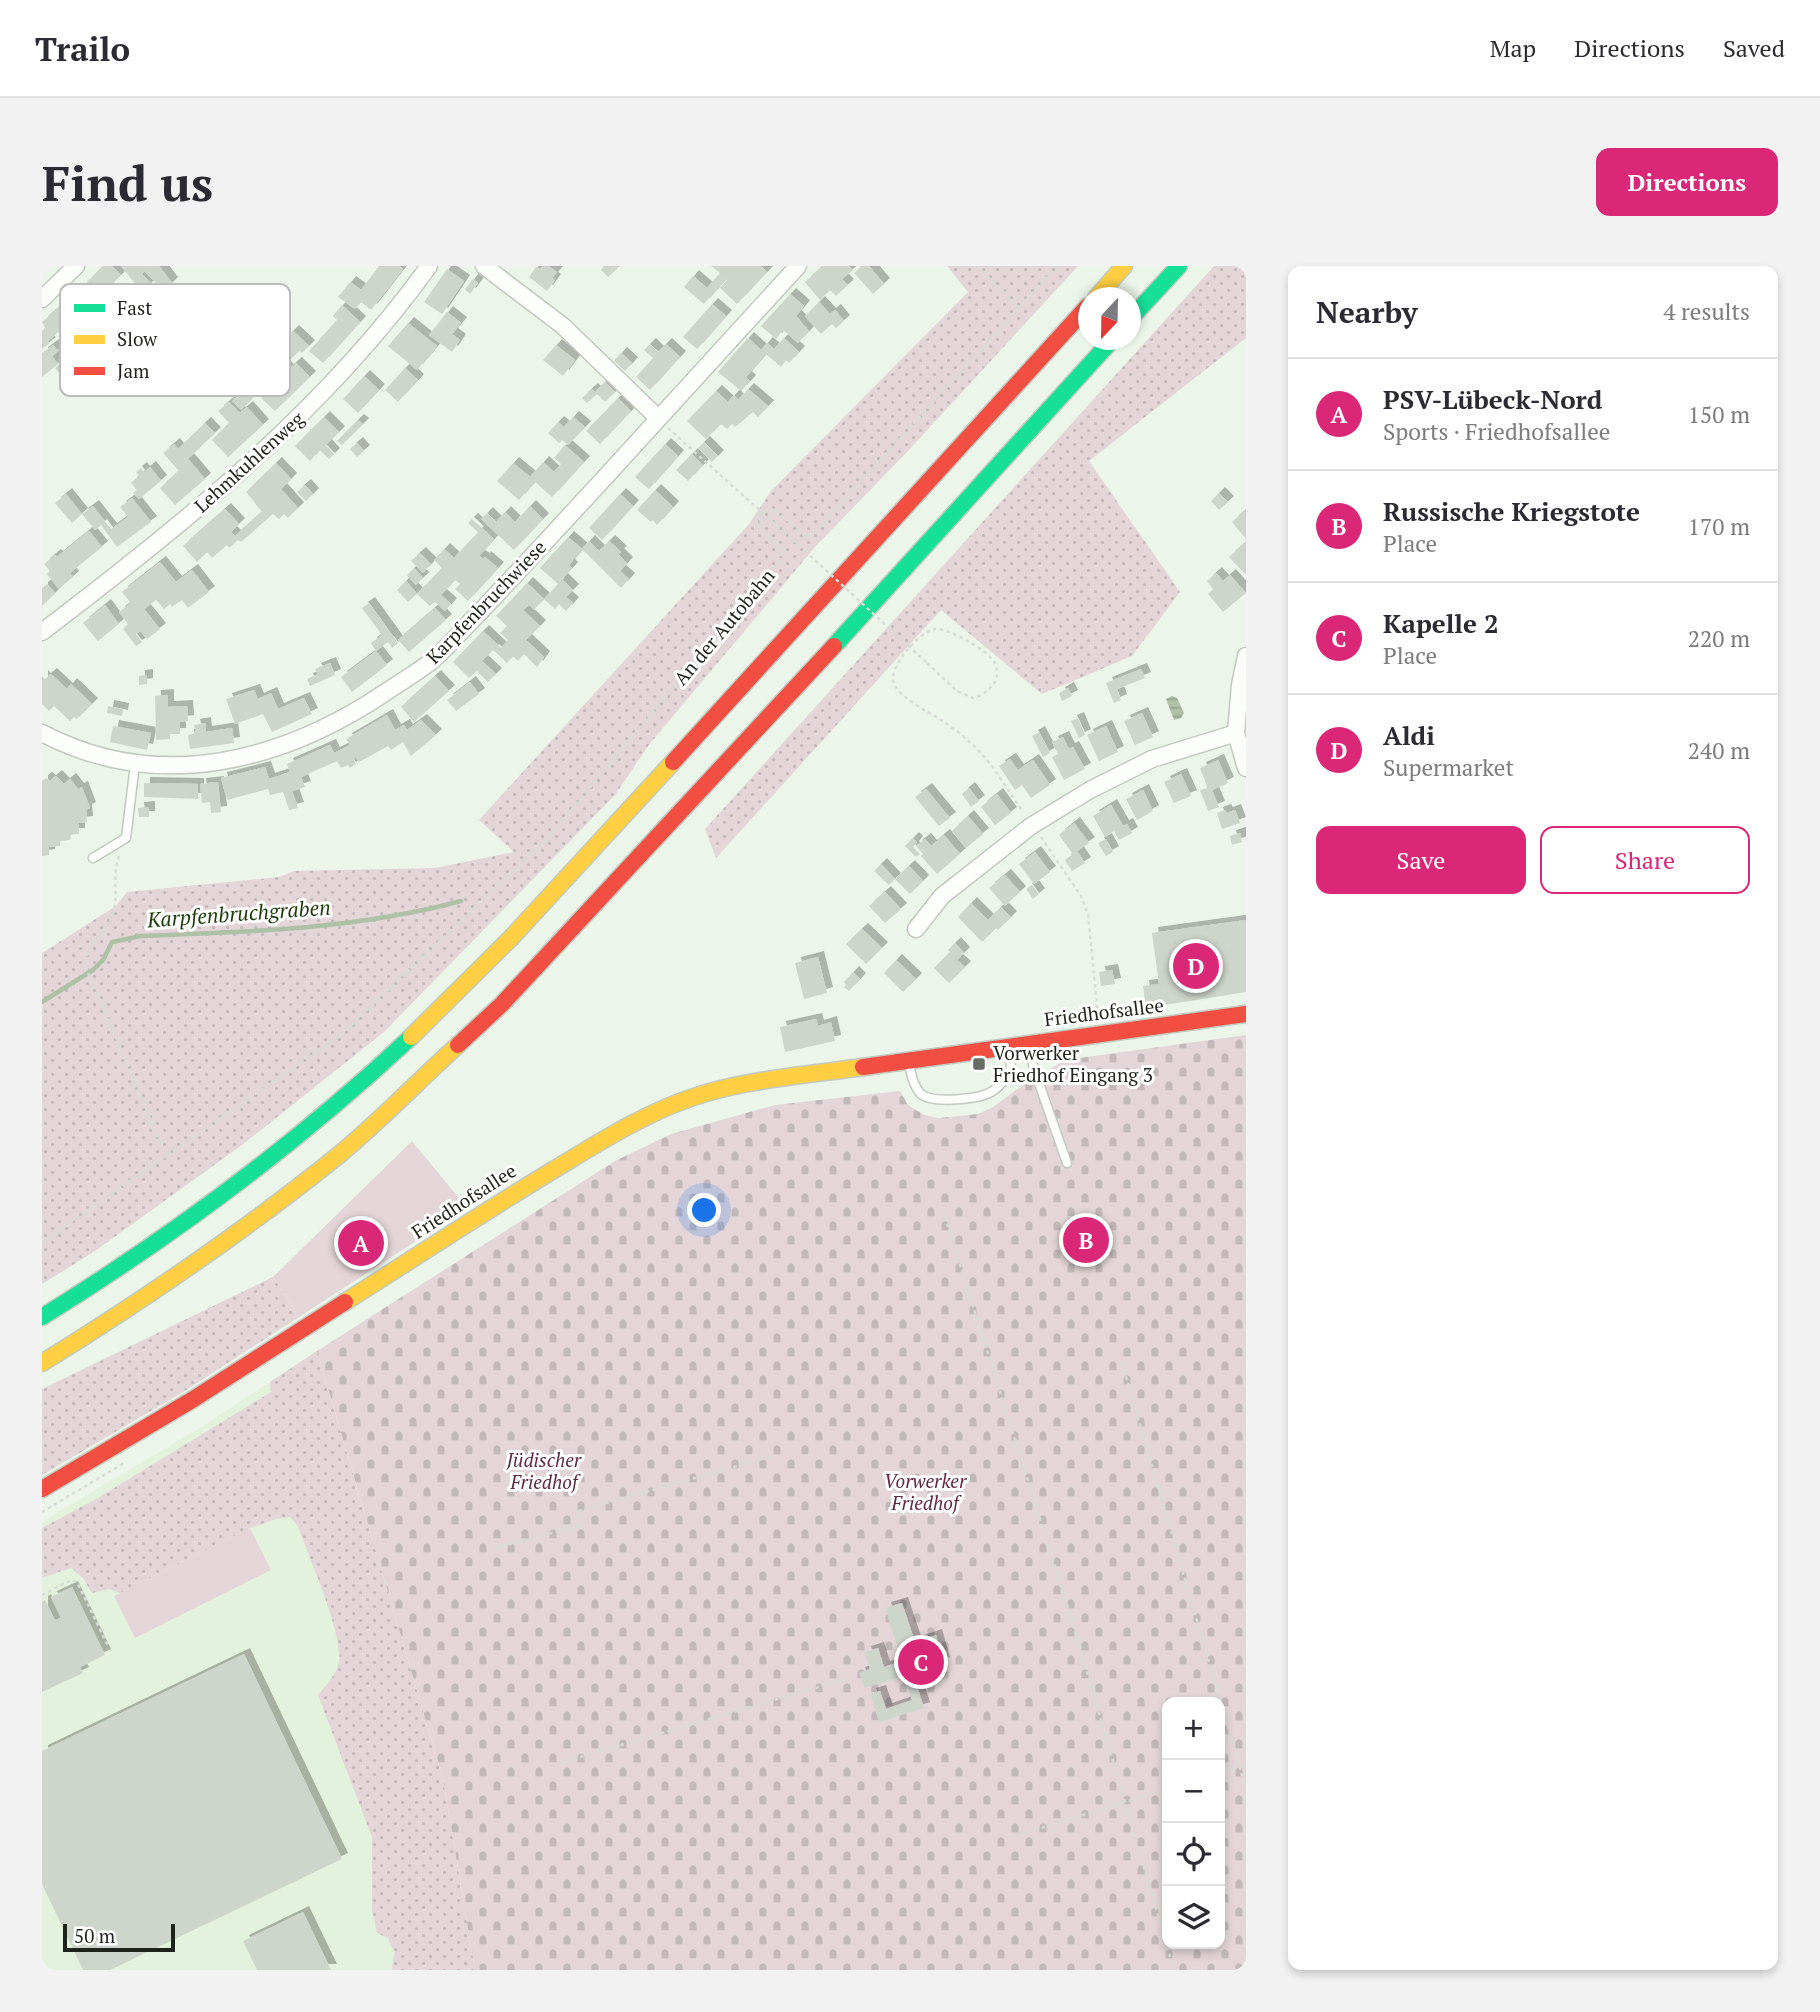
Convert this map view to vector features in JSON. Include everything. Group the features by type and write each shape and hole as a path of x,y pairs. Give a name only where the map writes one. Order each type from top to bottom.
{"main road":[{"path":"1106,287 1124,266"},
{"path":"1141,307 1179,266"},
{"path":"42,1317 113,1273 216,1201 313,1125 405,1043 550,898 1078,317"},
{"path":"42,1363 125,1312 253,1223 342,1152 502,1004 1103,350"},
{"name":"Friedhofsallee","path":"42,1489 192,1400 536,1180 618,1130 661,1110 707,1093 787,1078 1246,1014"}],"street":[{"path":"42,299 76,266"},
{"name":"Lehmkuhlenweg","path":"42,632 139,558 235,478 330,387 397,312 429,266"},
{"path":"484,266 563,326 658,418"},
{"name":"Karpfenbruchwiese","path":"42,733 69,747 135,764 173,767 208,764 258,755 306,737 366,705 433,660 508,583 799,266"},
{"path":"1246,656 1240,685 1240,737 1246,768"},
{"path":"916,929 942,896 1031,826 1090,790 1152,760 1240,737"}],"lane":[{"path":"93,858 126,838 135,764"},
{"path":"1029,1043 1034,1069 1067,1163"},
{"path":"908,1060 911,1077 921,1094 932,1099 947,1100 988,1094 999,1087 1011,1072 1009,1046"}],"path":[{"path":"977,266 1019,307"},
{"path":"760,512 775,509 806,537 813,534 1057,266"},
{"path":"658,418 805,551 927,663 957,691 973,698 984,693 997,678 995,663 973,644 934,629 920,638 897,662 893,680 895,687 902,694 976,747 1080,896 1088,914 1100,1034"},
{"name":"An der Autobahn","path":"42,1242 343,1033 548,838 780,560 781,551 761,530 760,512"},
{"path":"126,838 115,868 114,912 85,959 85,971 93,983 166,1156"},
{"path":"945,1217 1071,1617 1174,1970"},
{"path":"1122,1363 1246,1789"},
{"path":"495,1548 582,1525 578,1511 772,1456"},
{"path":"42,1512 130,1459"},
{"path":"42,1595 74,1580 108,1646"},
{"path":"560,1763 849,1678"},
{"path":"1225,1772 1246,1765"},
{"path":"1015,1836 1162,1791"}],"shaded area":[{"path":"1172,696 1177,698 1184,713 1181,718 1174,720 1166,699"},
{"path":"317,1351 475,1970 42,1970 42,1522 203,1426"}],"green space":[{"path":"947,266 1078,266 907,452 815,547 648,746 615,795 384,1032 242,1145 95,1251 42,1284 42,953 116,906 127,892 279,877 294,871 435,868 514,852 479,820 749,524 771,491 968,292"},
{"path":"1214,266 1246,266 1246,338 1089,461 1180,592 1132,656 1042,694 941,610 716,858 705,829 1138,350 1141,350 1141,347"},
{"name":"Vorwerker Friedhof","path":"1246,1035 1246,1970 475,1970 443,1779 317,1351 615,1161 671,1134 775,1105 900,1091 908,1105 924,1115 939,1118 978,1114 1065,1060"},
{"path":"412,1141 467,1208 299,1317 273,1277"},
{"path":"273,1277 299,1317 183,1392 42,1475 42,1389"},
{"path":"317,1351 443,1779 475,1970 392,1970 394,1952 388,1938 377,1933 372,1910 372,1837 318,1695 338,1667 336,1634 298,1526 290,1517 250,1528 120,1593 109,1589 92,1593 83,1578 71,1568 42,1578 42,1528 96,1499 271,1392 270,1382"},
{"path":"250,1528 271,1570 135,1638 114,1596"}],"building":[{"path":"103,266 112,266 121,275 112,284 87,282"},
{"path":"121,266 159,266 172,283 157,284 144,271 142,274 151,283 136,284"},
{"path":"379,266 399,266 403,269 371,310 361,302 355,309 338,297 350,282 361,290"},
{"path":"543,266 557,272 547,291 529,277 536,267 540,269"},
{"path":"604,266 620,266 608,277 601,270"},
{"path":"711,266 761,266 767,272 737,304 720,288 726,279 704,304 684,287 693,276 707,288 720,273"},
{"path":"823,266 849,266 853,270 842,279 848,285 836,296 830,290 820,300 805,282"},
{"path":"862,266 869,266 884,284 873,294 854,273"},
{"path":"447,269 464,281 442,314 424,302"},
{"path":"473,279 478,283 470,294 465,289"},
{"path":"790,294 804,306 796,316 809,331 798,343 783,330 776,339 761,326"},
{"path":"819,302 830,314 835,310 844,321 836,328 832,324 821,334 805,316"},
{"path":"712,304 726,316 697,349 683,337"},
{"path":"342,305 360,322 323,363 309,351 337,320 333,316"},
{"path":"60,307 60,330 42,349 42,331 45,328 42,322"},
{"path":"447,312 461,323 452,334 460,340 452,352 429,335"},
{"path":"408,323 437,346 417,370 388,346"},
{"path":"293,331 309,346 290,360 290,334"},
{"path":"748,338 761,350 767,343 774,349 784,338 799,352 789,363 786,360 781,367 766,354 746,377 750,381 741,391 718,372"},
{"path":"650,344 658,352 666,344 680,357 650,390 636,377 653,358 644,350"},
{"path":"53,345 58,351 52,356 58,364 42,377 42,353"},
{"path":"556,345 575,360 563,376 543,360"},
{"path":"621,353 632,363 625,371 614,361"},
{"path":"296,363 310,377 275,411 261,398 290,396 290,368"},
{"path":"405,368 418,380 398,402 385,390"},
{"path":"364,376 379,390 358,413 343,399"},
{"path":"605,382 615,392 605,402 597,394 587,403 582,398 592,389 595,392"},
{"path":"748,389 768,406 758,417 753,412 735,427 732,424 727,429 721,424 706,439 687,421 716,391 728,402 734,395 738,400"},
{"path":"237,396 255,396 241,410 232,401"},
{"path":"618,398 631,411 600,444 586,431"},
{"path":"229,402 240,413 247,407 263,425 228,457 212,440 229,423 218,411"},
{"path":"324,417 339,432 326,445 334,454 329,459 320,450 310,461 295,446"},
{"path":"573,417 585,427 568,445 562,440 559,443 548,433 558,422 564,427"},
{"path":"358,420 363,424 342,445 337,441"},
{"path":"205,423 215,433 188,459 205,479 175,505 160,488 179,471 163,453 174,444 178,449"},
{"path":"704,442 718,456 712,462 698,448"},
{"path":"357,443 364,451 357,457 350,449"},
{"path":"665,444 678,456 649,489 635,477"},
{"path":"565,445 584,462 552,497 535,482 519,500 497,481 513,463 530,477 543,462 554,472 561,464 554,458"},
{"path":"692,454 703,465 688,481 676,470"},
{"path":"276,463 291,479 281,489 298,508 288,518 284,514 279,519 273,514 241,542 238,540 229,548 227,545 212,558 207,552 197,562 183,546 225,509 239,524 231,532 235,536 262,512 246,492"},
{"path":"150,467 161,481 139,499 133,493 137,490 131,483 139,476 136,472 141,468 144,472"},
{"path":"305,485 313,494 306,501 297,492"},
{"path":"655,490 673,507 657,525 637,510"},
{"path":"1219,493 1228,502 1219,510 1211,501"},
{"path":"66,494 82,514 72,523 55,503"},
{"path":"620,494 633,506 602,540 589,528"},
{"path":"132,498 151,522 117,547 101,525 95,530 82,514 93,506 111,529 128,517 120,507"},
{"path":"530,506 543,519 514,550 481,519 487,513 496,522 505,512 515,522"},
{"path":"1246,510 1246,539 1232,522"},
{"path":"472,519 494,539 479,556 484,559 485,557 498,568 468,601 455,589 460,584 455,580 441,595 451,604 445,611 435,602 430,606 417,594 442,568 434,560 444,549 454,558 478,532 468,523"},
{"path":"89,531 102,547 70,573 73,577 59,589 47,574 50,571 44,564"},
{"path":"568,537 582,549 569,565 572,568 562,579 573,590 566,597 573,603 566,611 559,604 555,609 544,599 558,584 540,568"},
{"path":"589,541 599,551 609,541 621,552 618,554 627,563 620,571 629,579 621,588 582,549"},
{"path":"1246,542 1246,575 1229,557"},
{"path":"420,553 431,564 423,573 411,561"},
{"path":"160,562 176,582 192,570 209,592 188,608 182,600 164,609 156,600 144,609 160,629 147,639 140,631 136,634 142,642 136,646 123,629 128,624 119,612 131,603 122,592"},
{"path":"414,568 423,578 416,585 407,575"},
{"path":"1216,573 1223,581 1230,575 1246,593 1223,612 1208,594 1213,589 1207,581"},
{"path":"406,581 417,594 408,602 397,590"},
{"path":"527,583 544,599 534,610 529,605 523,610 540,626 526,640 544,657 537,667 524,654 518,661 513,656 507,663 493,650 482,661 496,674 488,682 477,671 469,678 453,662 483,631 501,648 508,640 500,633 507,626 496,616"},
{"path":"47,584 55,593 42,606 42,588"},
{"path":"369,603 398,643 392,648 388,642 376,651 371,643 382,635 362,608"},
{"path":"105,605 119,624 98,641 83,623"},
{"path":"435,608 446,620 409,652 398,640"},
{"path":"376,651 387,665 352,692 341,677"},
{"path":"330,663 335,675 310,686 307,679 318,674 315,669"},
{"path":"1141,669 1145,678 1117,689 1121,700 1114,703 1106,683"},
{"path":"51,674 67,689 71,684 92,704 77,719 74,717 70,721 54,706 49,711 42,704 42,676 45,679"},
{"path":"147,675 147,684 139,685 139,676"},
{"path":"435,676 449,691 414,722 401,707"},
{"path":"470,682 479,694 456,711 447,700"},
{"path":"1068,688 1072,696 1062,701 1059,693"},
{"path":"254,690 258,699 271,693 278,709 304,698 312,714 272,732 263,714 235,724 226,699"},
{"path":"168,695 168,707 187,706 188,721 180,722 180,734 170,734 170,739 156,740 155,696"},
{"path":"108,706 123,709 122,716 107,713"},
{"path":"1142,713 1153,737 1135,745 1124,721"},
{"path":"387,715 395,730 404,725 407,730 421,720 436,735 411,756 403,742 391,750 388,746 359,762 356,757 353,759 356,764 350,768 348,765 341,768 337,761 301,777 305,787 292,791 298,808 289,810 283,792 270,795 268,789 227,800 221,778 265,767 269,779 290,772 287,764 330,745 334,753 350,745 346,739"},
{"path":"1078,718 1085,735 1079,738 1071,721"},
{"path":"205,723 206,732 232,728 234,743 190,749 188,735 196,733 194,725"},
{"path":"113,726 151,733 147,750 110,742"},
{"path":"1106,726 1118,752 1099,761 1087,735"},
{"path":"1039,732 1050,753 1043,757 1032,736"},
{"path":"1063,737 1069,749 1073,747 1085,769 1064,780 1052,757 1058,754 1052,742"},
{"path":"1010,759 1018,770 1033,760 1050,785 1031,798 1022,785 1015,790 999,766"},
{"path":"1218,760 1228,783 1212,790 1219,807 1208,811 1200,790 1208,788 1200,768"},
{"path":"1181,774 1191,796 1174,803 1164,782"},
{"path":"56,776 64,784 70,779 78,789 82,787 90,808 86,810 87,822 79,823 79,834 71,834 70,840 60,841 60,846 49,847 49,855 42,856 42,781 46,778 50,781"},
{"path":"218,782 221,812 211,813 210,802 202,803 200,784"},
{"path":"144,783 198,784 198,799 144,797"},
{"path":"969,788 979,801 971,807 962,794"},
{"path":"926,789 950,818 939,826 915,797"},
{"path":"1143,790 1153,811 1137,820 1126,799"},
{"path":"997,794 1011,813 995,825 981,807"},
{"path":"1111,805 1123,826 1127,824 1132,833 1119,840 1114,831 1105,837 1093,816"},
{"path":"149,807 149,817 139,817 138,808"},
{"path":"1225,810 1227,813 1235,810 1240,823 1222,829 1217,813"},
{"path":"968,816 983,834 966,848 952,831"},
{"path":"1074,823 1089,843 1077,851 1085,863 1072,871 1065,860 1073,854 1059,835"},
{"path":"1240,833 1242,842 1232,845 1230,836"},
{"path":"944,835 960,854 937,874 916,846 925,839 931,846"},
{"path":"913,838 917,842 913,847 920,854 916,857 905,846"},
{"path":"1106,839 1113,852 1106,856 1098,843"},
{"path":"1035,852 1050,872 1034,884 1019,864"},
{"path":"881,864 895,879 889,885 874,871"},
{"path":"909,866 923,881 910,894 895,879"},
{"path":"1005,875 1020,892 1005,906 989,888"},
{"path":"1032,885 1039,894 1033,899 1026,889"},
{"path":"885,892 901,909 885,923 869,906"},
{"path":"971,903 988,920 1001,907 1011,917 982,942 958,917"},
{"path":"1246,920 1246,992 1146,1008 1143,986 1159,984 1152,933"},
{"path":"862,929 882,948 866,964 846,944"},
{"path":"955,943 964,953 957,960 965,967 949,983 934,968"},
{"path":"818,957 827,993 804,999 795,963"},
{"path":"896,960 916,979 903,992 884,973"},
{"path":"1112,970 1115,984 1101,986 1099,972"},
{"path":"853,972 860,979 849,991 844,987 844,982"},
{"path":"816,1019 818,1026 831,1022 835,1041 785,1052 780,1027"},
{"path":"72,1587 105,1655 80,1667 83,1673 42,1692 42,1602 45,1600 55,1620 61,1618 51,1597"},
{"path":"902,1603 915,1642 936,1635 944,1663 913,1673 924,1708 879,1722 870,1694 880,1691 886,1709 912,1700 904,1676 865,1688 859,1673 870,1669 865,1652 878,1648 884,1667 902,1661 885,1608"},
{"path":"244,1654 342,1859 110,1970 83,1970 42,1884 42,1751"},
{"path":"303,1912 331,1970 257,1970 243,1941"}],"waterway":[{"name":"Karpfenbruchgraben","path":"42,1002 93,970 103,960 112,942 141,936 262,931 342,923 382,918 461,901"}],"traffic: fast":[{"path":"1141,307 1179,266"},
{"path":"834,646 1103,350"},
{"path":"42,1317 139,1254 234,1186 324,1114 411,1037"}],"traffic: slow":[{"path":"1106,287 1124,266"},
{"path":"411,1037 510,939 673,762"},
{"path":"42,1363 119,1314 268,1210 355,1141 458,1045"},
{"path":"345,1302 573,1158 628,1126 666,1108 706,1093 744,1084 863,1067"}],"traffic: jam":[{"path":"673,762 1078,317"},
{"path":"458,1045 502,1004 834,646"},
{"path":"863,1067 1246,1014"},
{"path":"42,1489 192,1400 345,1302"}],"place":[{"name":"Aldi","path":"1196,966"},
{"name":"Vorwerker Friedhof Eingang 3","path":"979,1064"},
{"name":"Russische Kriegstote","path":"1086,1240"},
{"name":"PSV-Lübeck-Nord","path":"361,1243"},
{"name":"Kapelle 2","path":"921,1662"}],"park label":[{"name":"Jüdischer Friedhof","path":"544,1471"}]}
